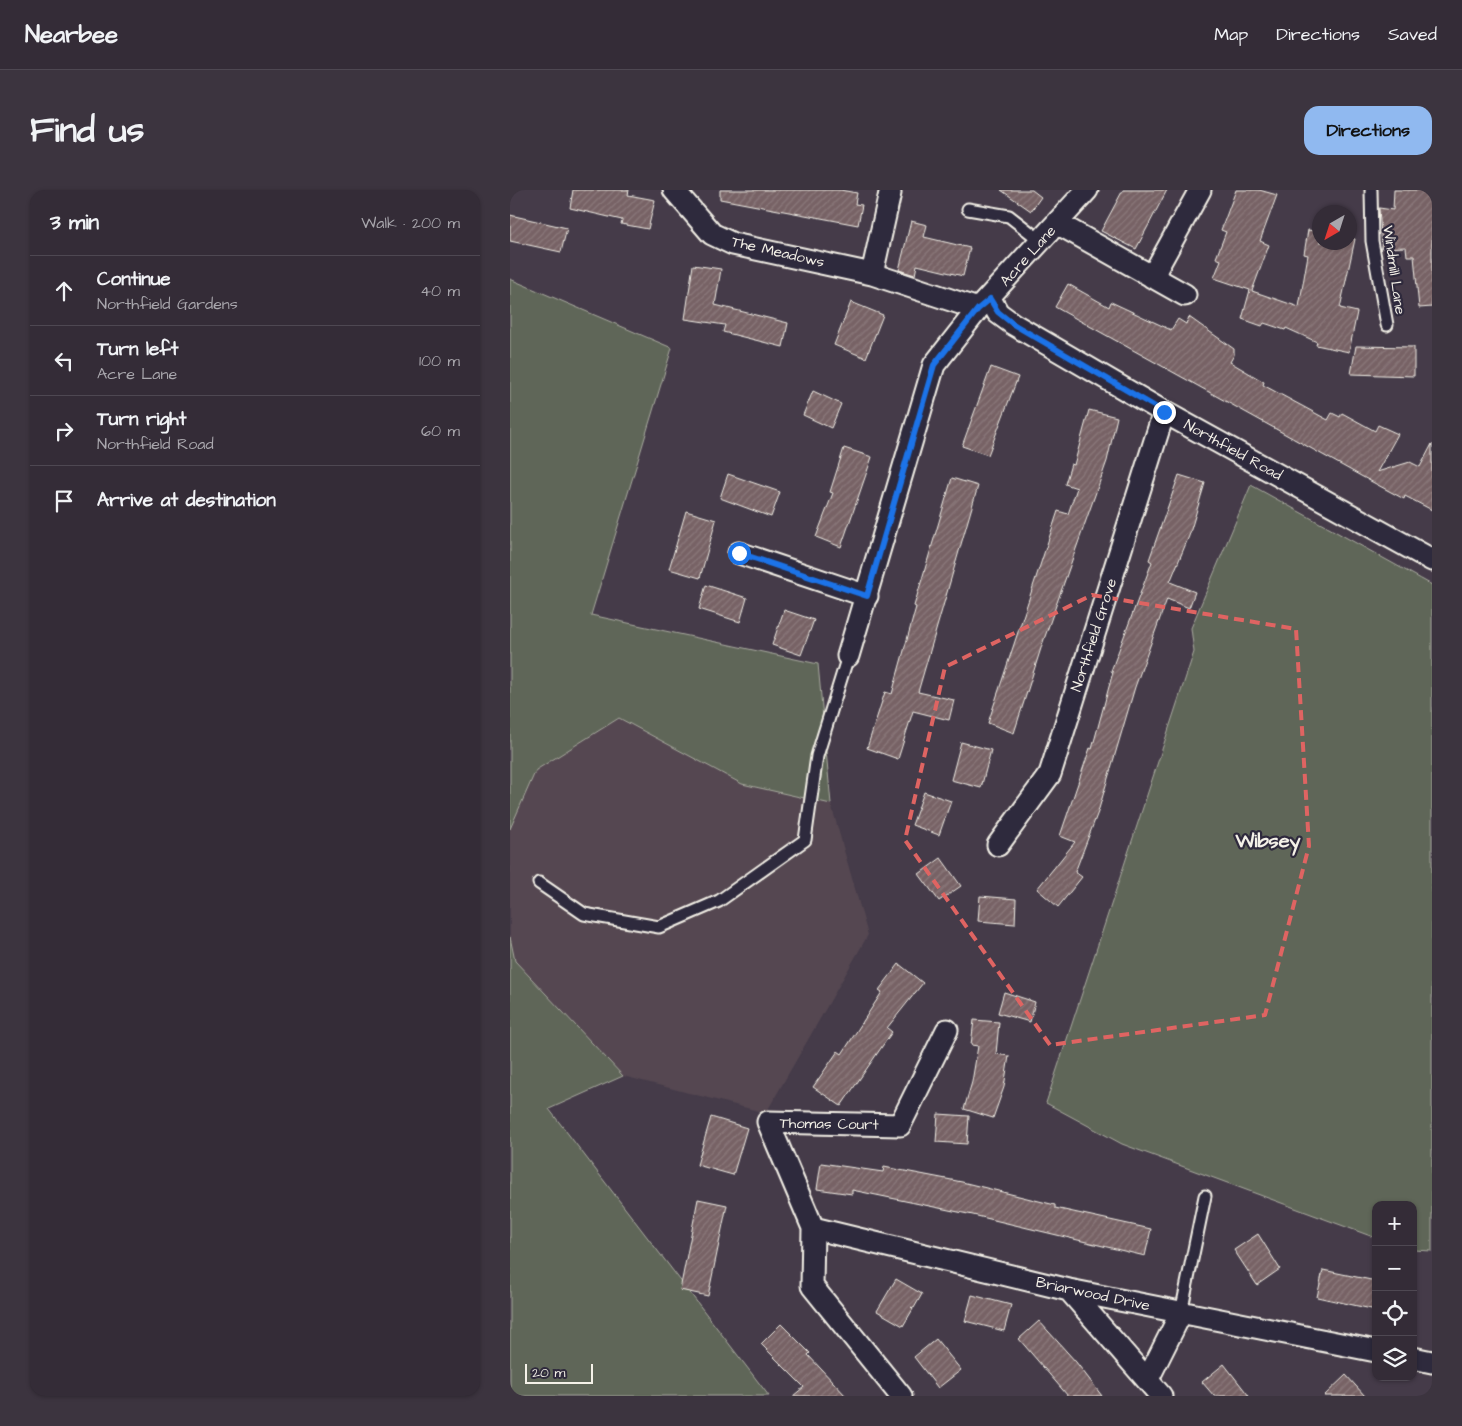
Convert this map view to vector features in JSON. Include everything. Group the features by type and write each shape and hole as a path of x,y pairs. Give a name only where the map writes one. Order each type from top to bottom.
{"street":[{"name":"The Meadows","path":"674,190 712,234 733,244 872,274 984,304"},
{"name":"Acre Lane","path":"848,656 934,365 984,304 1087,190"},
{"path":"1152,277 1200,190"},
{"path":"872,274 890,193"},
{"path":"1057,223 1185,295"},
{"name":"Northfield Road","path":"984,304 1013,324 1164,412 1432,560"},
{"name":"Northfield Grove","path":"998,845 1050,774 1164,412"},
{"path":"739,553 867,596"},
{"name":"Thomas Court","path":"813,1228 768,1122 900,1125 947,1030"},
{"path":"813,1228 812,1286 901,1396"},
{"name":"Briarwood Drive","path":"813,1228 1068,1290 1372,1350"},
{"path":"1068,1290 1161,1396"},
{"path":"1148,1379 1181,1313"},
{"path":"1417,1359 1432,1362"}],"lane":[{"name":"Windmill Lane","path":"1371,190 1372,241 1387,325"},
{"path":"968,209 1009,216 1041,241"},
{"path":"539,883 584,914 658,927 719,901 806,840 817,756 848,656"},
{"path":"1181,1313 1205,1196"}],"highlighted area":[{"path":"1092,595 1296,629 1309,846 1265,1015 1050,1045 905,840 945,667"}],"shaded area":[{"path":"619,718 742,784 831,804 868,935 766,1113 623,1076 515,961 510,937 510,829 536,770"}],"green space":[{"path":"510,279 672,348 591,615 818,664 831,804 742,784 619,718 536,770 510,829"},
{"path":"1251,485 1432,585 1432,1251 1417,1250 1417,1201 1372,1201 1372,1237 1122,1144 1046,1103 1194,652 1191,628"},
{"path":"510,937 515,961 623,1076 549,1109 769,1396 510,1396"}],"building":[{"path":"573,190 629,190 628,195 655,200 648,229 621,224 622,220 570,208"},
{"path":"720,190 840,190 857,193 855,204 862,205 858,225 720,199"},
{"path":"1001,190 1032,190 1041,197 1031,211"},
{"path":"1123,190 1167,190 1136,249 1101,231"},
{"path":"1236,190 1259,190 1277,195 1260,241 1269,245 1252,291 1299,307 1308,255 1304,254 1308,230 1312,231 1312,250 1353,250 1340,308 1357,312 1349,352 1316,345 1317,342 1286,328 1285,330 1264,323 1262,326 1242,319 1250,290 1214,278 1221,260 1216,258 1226,232 1221,230"},
{"path":"1394,190 1432,190 1432,307 1419,308 1414,256 1407,256 1406,247 1382,248 1379,208 1393,210"},
{"path":"510,215 567,228 561,252 510,241"},
{"path":"911,221 927,225 924,237 970,248 963,276 917,265 915,275 899,270"},
{"path":"693,265 721,269 715,305 788,323 783,347 723,332 725,325 685,319"},
{"path":"1068,284 1109,307 1111,302 1171,330 1178,319 1186,324 1189,317 1234,349 1234,355 1230,362 1264,382 1263,385 1328,420 1332,413 1340,417 1342,413 1375,431 1378,425 1398,434 1377,472 1410,462 1420,467 1432,444 1432,510 1405,496 1404,499 1361,476 1055,307"},
{"path":"851,302 883,315 866,358 834,345"},
{"path":"1356,346 1414,347 1414,376 1351,374"},
{"path":"991,367 1018,377 988,455 962,446"},
{"path":"813,391 841,404 831,428 803,415"},
{"path":"1089,410 1117,417 1107,461 1042,645 1014,733 988,723 1058,511 1068,514 1077,488 1065,484 1071,464 1074,465"},
{"path":"844,448 872,457 841,547 816,537 833,493 830,492"},
{"path":"728,474 780,492 771,517 720,498"},
{"path":"1179,475 1205,483 1189,536 1170,582 1195,592 1189,608 1167,599 1135,687 1098,812 1075,872 1082,877 1058,907 1037,889 1075,842 1060,836 1090,748 1092,749 1113,672 1111,671 1152,562 1149,560"},
{"path":"952,478 978,486 918,692 954,700 949,720 913,711 898,759 867,748 885,692 892,694 916,607 914,606"},
{"path":"686,511 716,520 700,578 669,569"},
{"path":"706,585 747,598 740,622 699,609"},
{"path":"784,610 814,620 801,655 772,645"},
{"path":"961,742 991,750 981,788 951,780"},
{"path":"924,792 951,801 939,835 912,825"},
{"path":"941,858 961,886 939,901 919,874"},
{"path":"980,896 1016,899 1015,924 978,921"},
{"path":"899,964 923,983 887,1028 892,1032 841,1106 813,1087 838,1051 842,1054 882,992 879,990"},
{"path":"1004,992 1035,1002 1030,1022 998,1013"},
{"path":"974,1020 999,1022 996,1054 1009,1056 1004,1087 993,1118 964,1109 972,1082 978,1046 971,1045"},
{"path":"938,1114 969,1116 967,1144 936,1142"},
{"path":"711,1117 747,1128 733,1175 697,1165"},
{"path":"821,1163 883,1172 884,1167 962,1182 1055,1205 1055,1208 1151,1229 1145,1256 973,1215 852,1190 852,1194 817,1189"},
{"path":"698,1199 727,1205 708,1296 680,1290"},
{"path":"1258,1234 1280,1269 1257,1285 1234,1250"},
{"path":"1323,1270 1372,1280 1372,1309 1317,1297"},
{"path":"896,1279 922,1294 914,1308 911,1307 913,1309 903,1326 877,1311"},
{"path":"972,1295 1011,1305 1004,1331 965,1321"},
{"path":"1039,1321 1076,1362 1102,1396 1068,1396 1019,1339"},
{"path":"781,1324 810,1353 808,1355 846,1396 793,1396 804,1387 761,1344"},
{"path":"936,1339 961,1370 938,1388 914,1357"},
{"path":"1224,1364 1249,1396 1214,1396 1202,1382"},
{"path":"1346,1375 1365,1396 1324,1396"}],"district":[{"name":"Wibsey","path":"1268,841"}],"route":[{"path":"739,553 867,596 934,365 978,309 990,299 998,312 1013,324 1164,412"}]}
